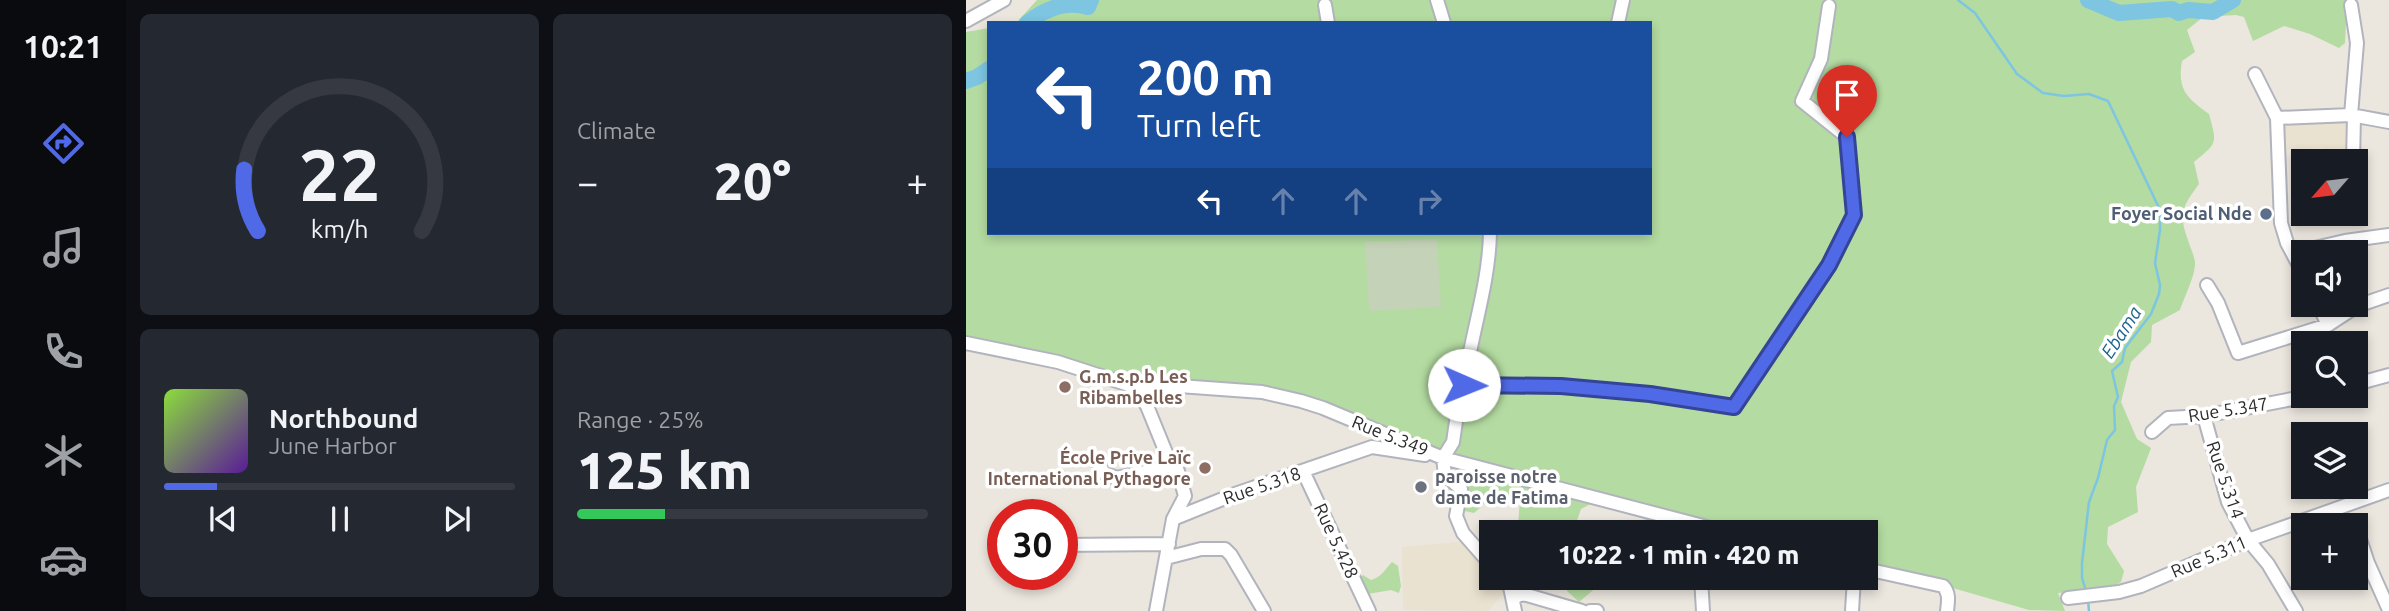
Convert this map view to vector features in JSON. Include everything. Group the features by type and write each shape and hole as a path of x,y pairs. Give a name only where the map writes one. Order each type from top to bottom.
{"street":[{"path":"966,21 1004,0"},
{"path":"1437,0 1443,21"},
{"path":"1618,21 1623,0"},
{"path":"1325,5 1328,21"},
{"path":"2351,5 2357,43 2353,149"},
{"path":"1464,385 1561,386 1650,394 1734,407 1829,265 1854,215 1847,137 1802,101 1821,59 1829,6"},
{"path":"2255,74 2277,118 2281,223 2291,248"},
{"path":"2277,118 2352,116 2389,122"},
{"path":"1479,551 1463,533 1455,516 1461,489 1445,475 1443,457 1453,442 1461,387 1464,385 1483,286 1490,235"},
{"path":"2362,240 2389,235"},
{"path":"2207,285 2218,303 2233,355 2329,325 2357,306 2389,295"},
{"path":"2325,317 2329,325"},
{"name":"Rue 5.349","path":"966,344 1058,362 1132,386 1179,386 1275,395 1323,408 1443,457 1670,520"},
{"path":"2368,381 2389,375"},
{"path":"1132,386 1147,406 1169,460 1175,466 1185,496 1173,519 1156,611"},
{"name":"Rue 5.347","path":"2152,432 2168,418 2204,416 2291,399"},
{"name":"Rue 5.314","path":"2204,416 2228,502 2248,540 2268,564 2296,611"},
{"name":"Rue 5.318","path":"1173,519 1235,494 1372,447 1443,457"},
{"path":"1098,463 1104,473 1116,478 1175,466"},
{"name":"Rue 5.428","path":"1303,471 1369,611"},
{"name":"Rue 5.311","path":"2068,598 2119,592 2141,586 2248,540 2389,490"},
{"path":"2348,503 2351,513"},
{"path":"1078,545 1169,544"},
{"path":"1166,558 1201,549 1225,549 1264,611"},
{"path":"2368,563 2389,610"},
{"path":"1878,572 1943,586 1947,590 1947,611"},
{"path":"1702,590 1703,611"},
{"path":"1852,611 1853,590"},
{"path":"1515,604 1522,594 1582,611"},
{"path":"1590,611 1597,611"}],"shaded area":[{"path":"2351,120 2352,149 2286,150 2284,124"},
{"path":"1470,541 1479,551 1479,590 1507,590 1488,611 1405,610 1402,547"}],"green space":[{"path":"1037,0 2347,0 2345,43 2339,48 2310,34 2284,26 2253,41 2244,17 2236,15 2203,17 2187,30 2195,52 2182,61 2181,79 2189,98 2209,114 2214,137 2208,150 2194,162 2199,184 2189,198 2183,216 2195,262 2194,273 2180,310 2152,325 2151,342 2131,362 2121,402 2137,439 2151,448 2136,487 2138,512 2108,527 2107,544 2124,571 2121,582 2107,590 2058,593 2065,611 2029,610 1878,566 1878,520 1647,520 1596,501 1581,509 1577,520 1518,520 1520,500 1498,492 1474,513 1465,511 1462,468 1257,389 1131,378 966,340 966,32 987,28 987,235 1652,235 1652,21 1018,21"},
{"path":"1437,239 1441,307 1369,311 1365,242"},
{"path":"1392,562 1398,566 1401,586 1399,593 1391,590 1362,595 1359,578 1363,575 1371,580 1381,575"},
{"path":"1567,590 1593,590 1579,602"}],"waterway":[{"path":"1030,21 1063,5 1088,7 1091,0"},
{"name":"Ebama","path":"1958,0 1975,13 2017,74 2043,93 2064,96 2089,94 2108,101 2160,210 2155,263 2160,285 2159,294 2151,314 2125,348 2122,362 2112,371 2118,397 2114,406 2115,430 2107,440 2089,502 2082,563 2082,578 2086,591"},
{"path":"2088,0 2119,13 2172,9 2179,13 2188,10 2213,12 2233,0"},
{"path":"966,81 987,70"},
{"name":"Ebama","path":"2088,600 2089,611"}],"place":[{"name":"Foyer Social Nde","path":"2266,214"},
{"name":"G.m.s.p.b Les Ribambelles","path":"1065,387"},
{"name":"École Prive Laïc International Pythagore","path":"1205,468"},
{"name":"paroisse notre dame de Fatima","path":"1421,487"}],"route":[{"path":"1464,385 1561,386 1650,394 1734,407 1829,265 1854,215 1847,137"}]}
